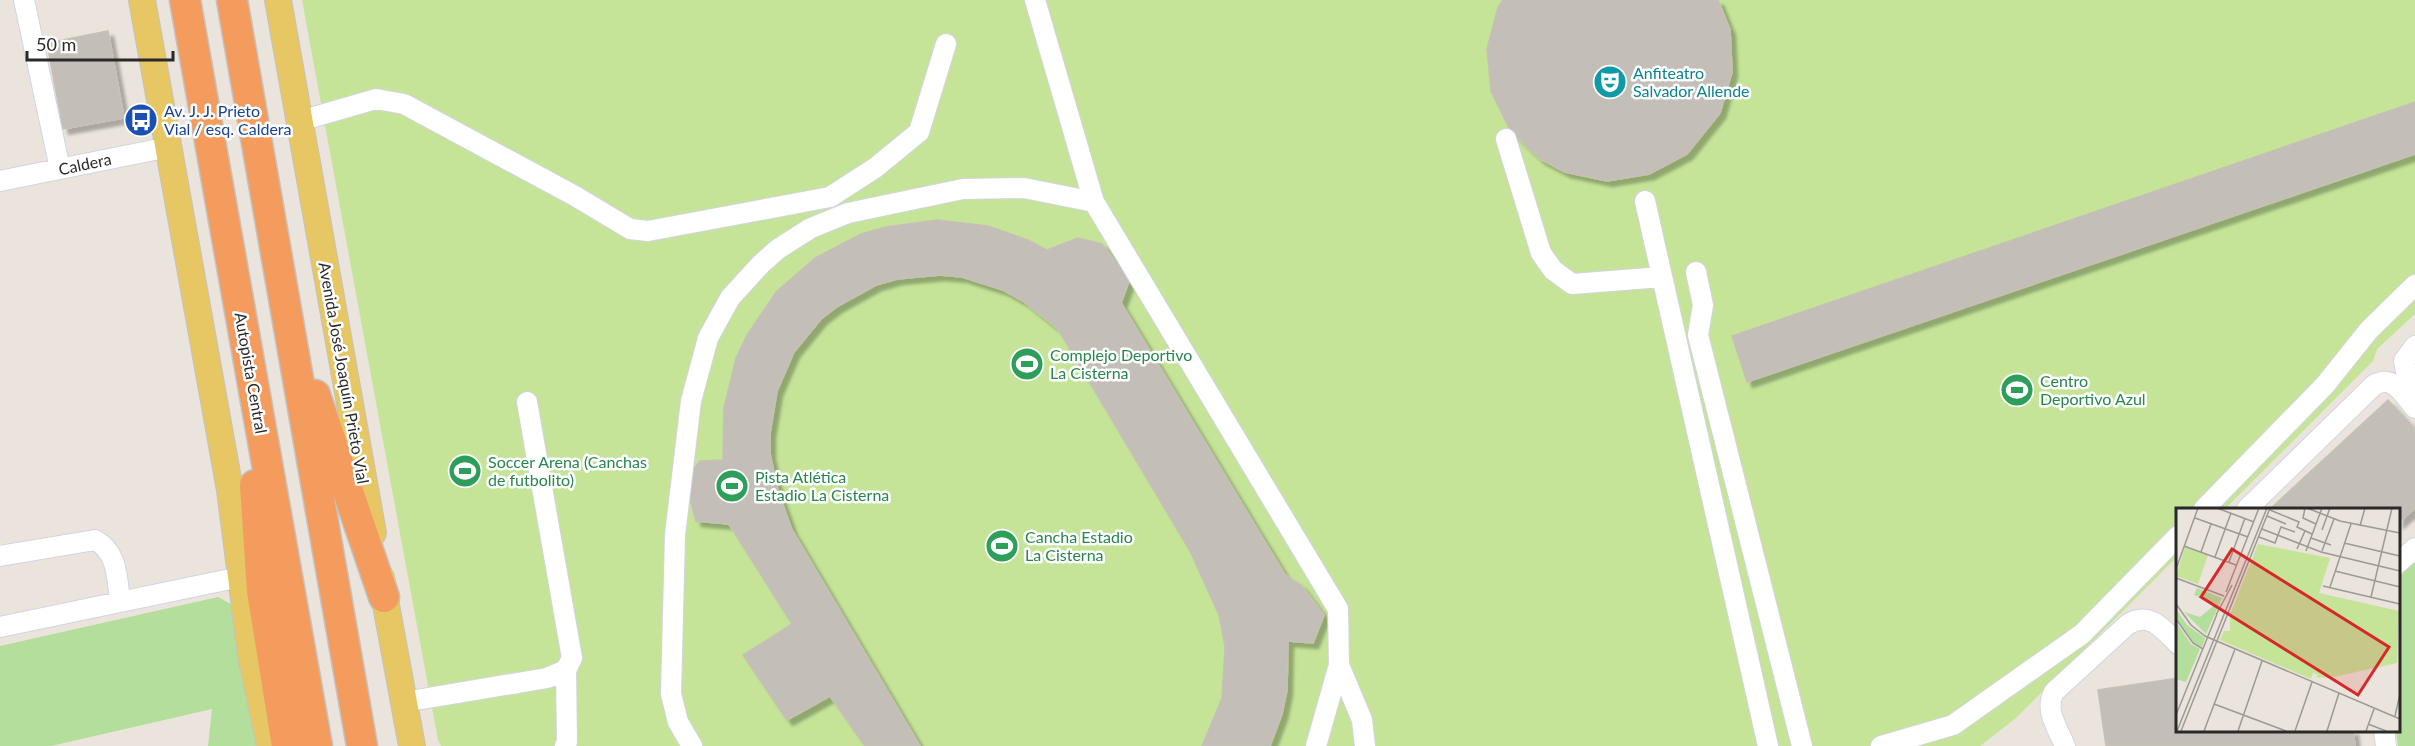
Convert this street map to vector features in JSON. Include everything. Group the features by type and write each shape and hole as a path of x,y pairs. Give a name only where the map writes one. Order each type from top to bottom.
{"highway":[{"name":"Autopista Central","path":"185,0 317,746"},
{"path":"232,0 362,746"},
{"path":"284,305 384,597"},
{"path":"256,401 256,509 262,591 287,746"}],"main road":[{"path":"142,0 230,490 251,655 270,746"},
{"name":"Avenida José Joaquín Prieto Vial","path":"278,0 412,746"}],"street":[{"path":"24,0 60,169"},
{"path":"1035,0 1094,202 1338,609 1339,665 1316,746"},
{"path":"300,121 376,99 404,104 630,228 648,231 830,197 866,174 919,132 946,44"},
{"path":"1506,140 1541,253 1553,270 1572,284 1662,277"},
{"name":"Caldera","path":"0,182 169,147"},
{"path":"692,746 678,722 671,693 675,535 691,401 708,338 730,298 778,249 811,228 848,213 963,189 1024,188 1094,202"},
{"path":"1645,201 1768,746"},
{"path":"1696,272 1703,305 1698,335 1802,746"},
{"path":"2205,508 2325,385 2368,330 2415,285"},
{"path":"2415,346 2404,361 2406,372 2415,383"},
{"path":"2248,508 2374,385 2384,381 2394,384 2415,408"},
{"path":"527,402 572,657 566,670 567,742 565,746"},
{"path":"1881,746 1953,725 2027,673 2082,634 2176,538"},
{"path":"0,556 95,540 106,546 112,554 120,602"},
{"path":"2400,561 2415,548"},
{"path":"0,627 240,576"},
{"path":"2065,746 2050,711 2050,698 2058,687 2127,625 2140,619 2154,622 2176,642"},
{"path":"1339,665 1362,720 1365,746"},
{"path":"404,702 547,678 566,670"},
{"path":"2384,731 2386,746"}],"green space":[{"name":"Complejo Deportivo La Cisterna","path":"302,0 2415,0 2415,314 2377,349 2373,361 2226,508 2176,508 2176,558 2016,718 1980,746 441,746 438,740"},
{"path":"2415,559 2415,746 2398,746 2396,731 2400,731 2400,577"},
{"path":"218,597 236,607 263,746 208,746 212,709 51,746 0,746 0,646"}],"building":[{"name":"Anfiteatro Salvador Allende","path":"1503,0 1718,0 1730,30 1732,72 1720,113 1687,154 1649,174 1607,181 1565,172 1540,159 1510,130 1491,91 1487,49 1498,7"},
{"path":"108,31 124,118 63,129 47,43"},
{"path":"2415,102 2415,154 1747,382 1732,336"},
{"name":"Pista Atlética Estadio La Cisterna","path":"937,220 988,226 1028,240 1047,250 1078,238 1102,244 1129,281 1121,303 1285,575 1301,585 1324,615 1313,643 1288,641 1287,690 1282,714 1270,746 1202,746 1222,698 1225,646 1219,615 1190,551 1058,329 1023,301 1003,290 962,277 940,275 897,279 876,285 838,306 821,319 794,352 777,391 770,433 770,454 778,491 792,530 920,746 865,746 830,696 787,720 743,655 792,624 729,524 696,521 685,480 700,461 723,460 724,408 736,358 747,335 776,292 815,258 861,234 886,227"},
{"path":"2388,400 2415,429 2415,508 2400,521 2400,508 2271,508"},
{"path":"2176,678 2176,731 2353,731 2355,746 2106,746 2098,690"}],"place":[{"name":"Anfiteatro Salvador Allende","path":"1610,82"},
{"name":"Av. J. J. Prieto Vial / esq. Caldera","path":"141,120"},
{"name":"Complejo Deportivo La Cisterna","path":"1027,364"},
{"name":"Centro Deportivo Azul","path":"2017,390"},
{"name":"Soccer Arena (Canchas de futbolito)","path":"465,471"},
{"name":"Pista Atlética Estadio La Cisterna","path":"732,486"},
{"name":"Cancha Estadio La Cisterna","path":"1002,546"}]}
